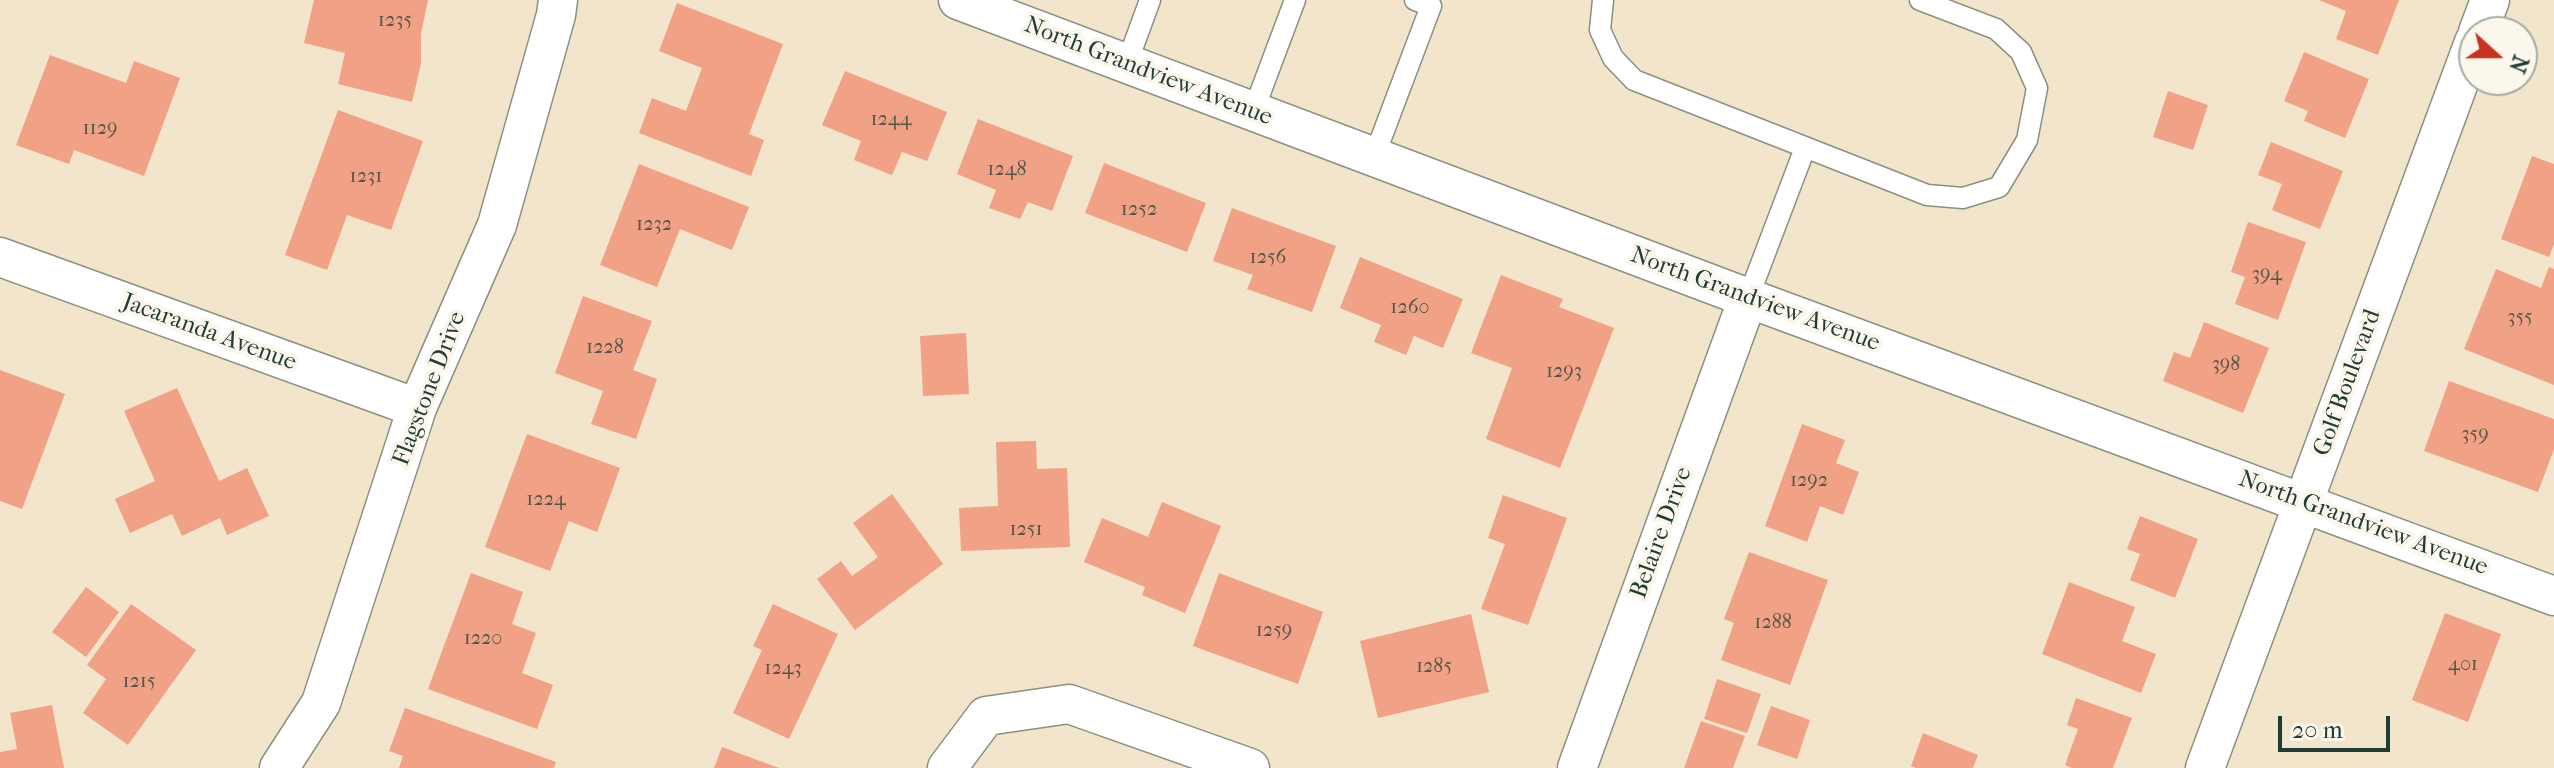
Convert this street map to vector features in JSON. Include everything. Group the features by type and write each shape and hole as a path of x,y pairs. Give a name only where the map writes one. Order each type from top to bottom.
{"street":[{"name":"Flagstone Drive","path":"279,768 321,703 417,408 497,225 558,0"},
{"name":"North Grandview Avenue","path":"958,0 1748,298 2554,596"},
{"name":"Golf Boulevard","path":"2205,768 2458,85"},
{"name":"Jacaranda Avenue","path":"0,257 417,408"},
{"name":"Belaire Drive","path":"1577,768 1748,298"},
{"path":"947,768 986,716 1069,704 1250,768"}],"lane":[{"path":"1127,63 1150,0"},
{"path":"1253,112 1295,0"},
{"path":"1374,157 1431,6 1415,0"},
{"path":"1603,0 1600,30 1613,58 1634,80 1927,195 1963,198 1999,187 2027,140 2037,88 2021,52 1996,29 1920,0"},
{"path":"1748,298 1805,148"}],"building":[{"path":"314,0 428,0 421,34 421,64 412,102 338,84 345,53 304,43"},
{"path":"2319,0 2399,0 2378,55 2336,39 2346,11"},
{"path":"677,3 783,44 749,134 764,140 751,176 639,133 652,98 686,111 702,68 659,51"},
{"path":"2304,52 2369,79 2345,138 2304,121 2308,111 2284,101"},
{"path":"50,55 126,83 134,61 180,78 144,176 74,150 69,164 16,145"},
{"path":"845,71 947,112 927,161 902,152 892,175 854,160 861,141 822,125"},
{"path":"2168,91 2208,105 2193,150 2153,137"},
{"path":"338,110 423,141 391,230 347,215 327,270 285,255"},
{"path":"978,119 1073,156 1052,211 1028,202 1020,219 989,208 996,190 957,174"},
{"path":"2271,142 2343,171 2320,229 2272,210 2282,184 2258,175"},
{"path":"2532,156 2554,164 2554,244 2549,257 2501,239"},
{"path":"1104,163 1206,203 1187,252 1085,213"},
{"path":"639,164 749,207 732,250 680,229 657,287 600,265"},
{"path":"1232,208 1336,246 1312,312 1247,289 1253,275 1213,261"},
{"path":"2248,222 2306,242 2278,320 2235,304 2245,277 2231,272"},
{"path":"1360,257 1463,299 1443,348 1414,336 1406,355 1374,342 1381,325 1340,308"},
{"path":"2549,267 2554,269 2554,385 2464,349 2496,269 2541,288"},
{"path":"1501,275 1563,299 1559,307 1614,328 1560,468 1486,439 1512,368 1471,353"},
{"path":"583,296 652,321 633,370 657,379 636,439 591,424 603,391 555,373"},
{"path":"2204,322 2269,348 2243,413 2163,381 2174,352 2190,358"},
{"path":"966,333 969,394 923,396 920,336"},
{"path":"0,370 65,394 22,509 0,501"},
{"path":"2449,381 2554,419 2554,449 2538,492 2424,451"},
{"path":"177,388 219,481 247,468 269,516 227,535 220,518 182,536 172,514 130,533 115,499 155,481 124,411"},
{"path":"1802,424 1845,440 1836,463 1859,472 1843,515 1820,506 1807,542 1765,526"},
{"path":"527,434 620,468 597,532 569,521 550,571 485,547"},
{"path":"1036,441 1037,469 1067,468 1070,547 961,551 959,508 998,506 996,442"},
{"path":"892,494 943,564 855,630 817,579 841,561 852,576 878,557 853,523"},
{"path":"1503,495 1567,518 1528,625 1481,609 1505,544 1488,538"},
{"path":"1162,502 1221,526 1185,613 1142,595 1145,587 1084,562 1102,518 1148,537"},
{"path":"2140,516 2198,539 2175,598 2130,580 2140,554 2127,549"},
{"path":"1749,552 1828,580 1790,685 1721,660 1734,623 1724,619"},
{"path":"471,573 523,592 512,624 536,633 522,673 553,685 537,729 428,689"},
{"path":"1219,573 1323,612 1298,684 1193,646"},
{"path":"2069,582 2135,607 2122,641 2156,654 2141,693 2042,654"},
{"path":"86,587 119,612 86,657 52,632"},
{"path":"131,604 196,650 128,745 83,713 106,679 87,665"},
{"path":"773,604 838,634 789,739 733,713 762,650 753,646"},
{"path":"2445,613 2501,634 2468,722 2412,700"},
{"path":"1471,614 1489,692 1378,718 1360,641"},
{"path":"1717,679 1761,694 1747,733 1704,719"},
{"path":"2076,698 2132,718 2113,768 2072,768 2065,765 2078,729 2067,725"},
{"path":"52,705 64,768 0,768 0,752 17,749 10,713"},
{"path":"1771,706 1810,720 1797,759 1757,745"},
{"path":"405,708 556,762 554,768 399,768 403,756 389,751"},
{"path":"1701,721 1745,736 1733,768 1684,768"},
{"path":"1923,733 1978,755 1973,768 1911,766"},
{"path":"722,747 779,768 714,768"}]}
